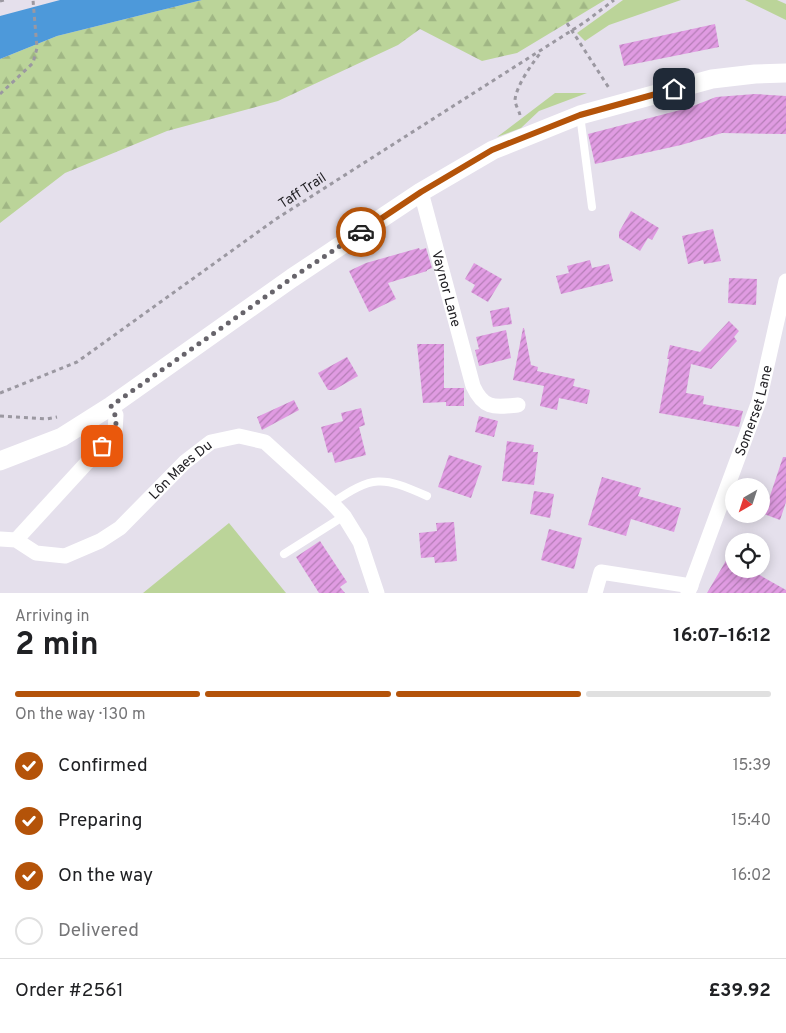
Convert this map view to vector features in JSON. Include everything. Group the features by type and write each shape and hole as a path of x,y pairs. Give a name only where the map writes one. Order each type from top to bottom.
{"street":[{"path":"0,461 62,437 111,406 292,278 421,192 492,150 580,115 712,79 754,74 786,73"},
{"name":"Vaynor Lane","path":"421,192 473,386 478,397 494,407 518,405"},
{"name":"Somerset Lane","path":"690,590 759,401 786,281"},
{"path":"0,540 16,540 115,432 116,415 111,406"},
{"name":"Lôn Maes Du","path":"16,540 36,553 65,556 100,541 120,528 186,462 211,442 239,436 265,442 344,516 360,542 377,593"},
{"path":"595,593 601,572 690,590"}],"lane":[{"path":"580,115 592,207"},
{"path":"332,503 354,489 375,480 401,484 427,496"},
{"path":"284,554 344,516"}],"path":[{"path":"0,1 4,0"},
{"name":"Taff Trail","path":"0,393 77,362 276,219 586,22 614,0"},
{"path":"0,94 32,63 37,48 33,1"},
{"path":"567,23 612,93"},
{"path":"520,115 515,100 522,81 534,61 546,47"},
{"path":"0,416 47,419 64,415"}],"green space":[{"path":"202,0 605,0 517,53 482,61 420,29 398,45 278,101 167,131 65,173 0,223 0,59 57,36"},
{"path":"623,0 681,0 609,25 585,41 577,33"},
{"path":"745,0 777,0 786,4 786,20"},
{"path":"555,93 587,93 539,111 521,128 497,137"},
{"path":"229,523 286,593 143,593"}],"water":[{"path":"60,0 202,0 57,36 0,59 0,16"}],"building":[{"path":"715,24 719,47 624,66 619,45"},
{"path":"755,94 786,96 786,134 722,133 681,145 595,164 588,134 688,108 716,97"},
{"path":"631,211 659,228 652,240 648,238 640,251 619,238 619,232"},
{"path":"713,229 721,261 704,264 703,260 688,264 682,236"},
{"path":"419,248 420,250 426,248 432,268 388,283 396,299 369,312 349,271 366,263"},
{"path":"590,260 592,268 609,264 613,281 561,294 556,276 569,273 567,266"},
{"path":"474,263 502,279 488,302 471,292 475,285 465,279"},
{"path":"729,278 757,279 756,305 728,303"},
{"path":"509,307 512,324 493,327 490,311"},
{"path":"729,321 739,331 734,337 737,341 711,369 691,364 686,393 704,396 703,404 743,411 739,427 659,413 670,345 700,352"},
{"path":"523,328 531,365 538,367 537,371 575,379 573,386 590,390 587,404 559,398 557,410 540,406 544,386 513,380"},
{"path":"506,330 511,358 479,366 475,350 479,349 476,337"},
{"path":"417,344 444,344 444,388 464,388 464,406 446,406 446,402 423,403"},
{"path":"347,357 358,376 334,390 328,390 318,373"},
{"path":"294,400 299,410 262,430 257,417"},
{"path":"361,408 365,425 359,427 366,455 335,463 332,452 328,453 321,427 343,421 341,413"},
{"path":"479,416 498,421 494,437 475,432"},
{"path":"507,441 534,445 533,452 538,452 534,485 502,481"},
{"path":"449,455 482,466 471,498 438,487"},
{"path":"783,457 786,457 786,502 780,520 770,516 770,496"},
{"path":"602,477 641,488 638,496 681,508 674,532 631,519 626,536 588,525"},
{"path":"534,491 554,494 550,518 530,514"},
{"path":"454,522 457,561 435,563 434,557 421,558 419,533 437,531 436,523"},
{"path":"549,529 582,538 574,569 541,560"},
{"path":"320,541 347,582 340,587 345,593 319,593 296,557"},
{"path":"725,562 725,578 765,578 786,590 786,593 707,593"}],"way so far":[{"path":"102,446 115,432 116,415 111,406 292,278 361,232"}],"route":[{"path":"361,232 421,192 492,150 580,115 674,89"}]}
